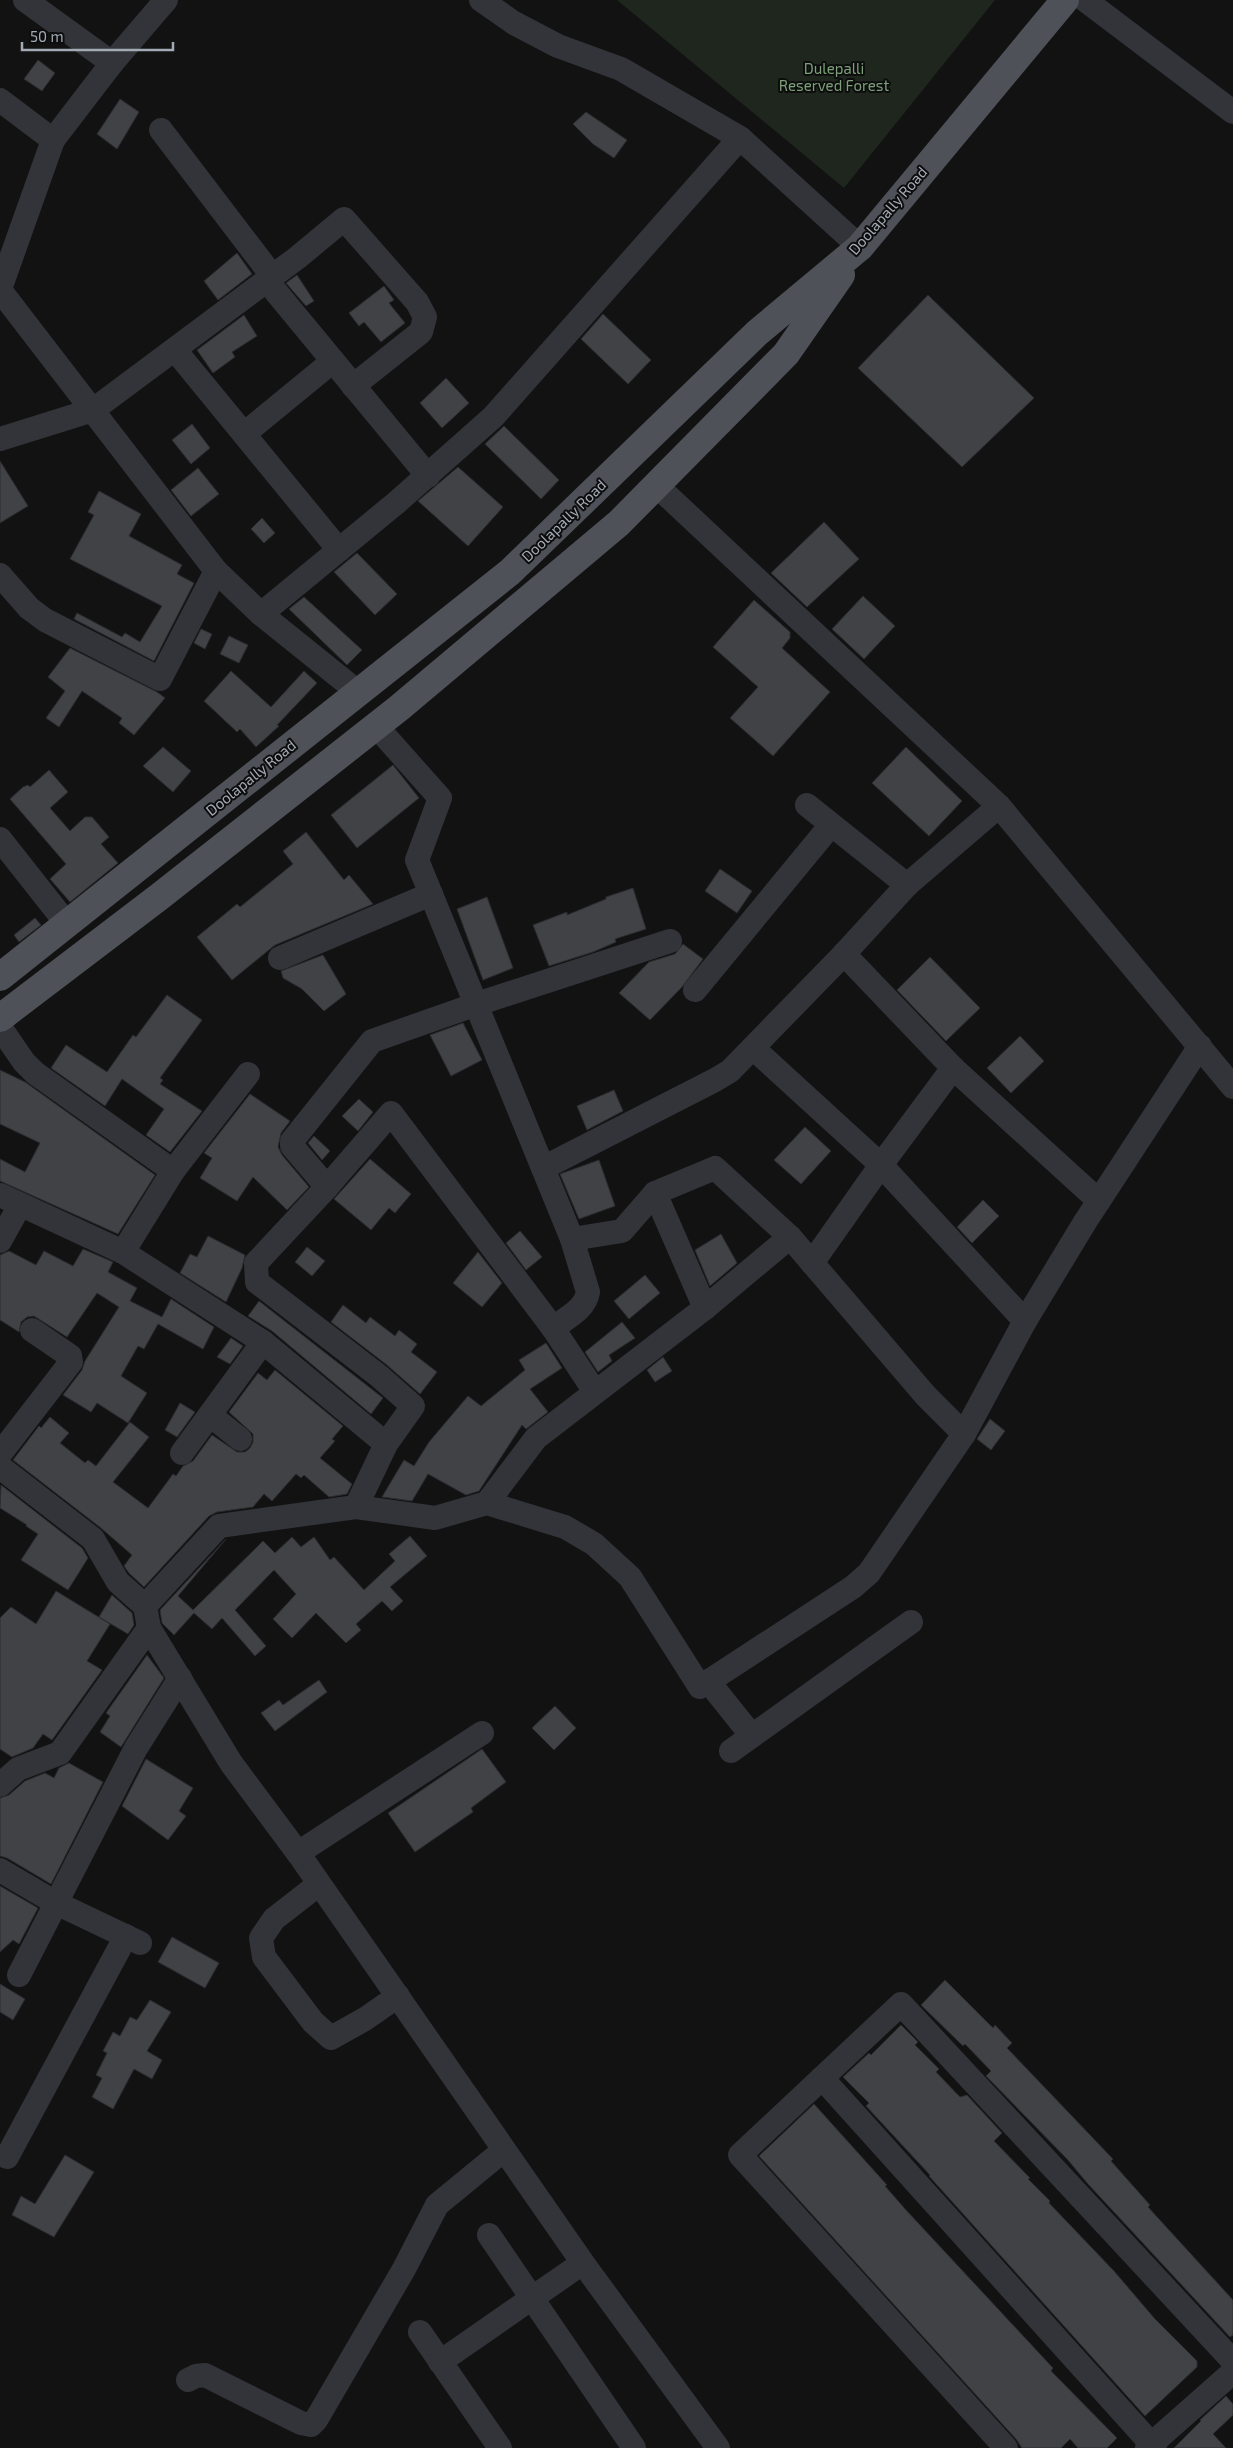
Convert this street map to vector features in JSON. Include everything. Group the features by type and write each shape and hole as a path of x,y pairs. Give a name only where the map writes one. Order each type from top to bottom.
{"main road":[{"name":"Doolapally Road","path":"0,977 510,572 757,333 860,247 1065,0"},
{"path":"0,1018 159,897 376,726 619,523 786,354 860,247"}],"street":[{"path":"25,0 112,63"},
{"path":"166,0 112,63 53,140 0,290 216,570 261,614 358,692"},
{"path":"481,0 514,23 558,46 621,69 740,138 860,247"},
{"path":"1085,0 1233,112"},
{"path":"0,100 53,140"},
{"path":"161,130 332,361 428,476"},
{"path":"261,614 428,476 518,391 740,138"},
{"path":"0,439 93,410 270,279 344,219 417,302 425,317 421,332 354,386"},
{"path":"175,350 339,550"},
{"path":"244,434 332,361"},
{"path":"656,485 999,806 1233,1087"},
{"path":"0,574 29,608 45,620 160,679 216,570"},
{"path":"376,726 440,798 418,860 572,1239 588,1292 587,1300 582,1306 553,1328"},
{"path":"807,805 906,885"},
{"path":"543,1168 715,1080 730,1070 844,954 906,885 999,806"},
{"path":"695,990 831,825"},
{"path":"0,839 67,924"},
{"path":"280,958 431,894"},
{"path":"327,1187 292,1146 292,1141 372,1041 477,1004 670,941"},
{"path":"844,954 954,1068 1098,1201"},
{"path":"0,1027 24,1062 35,1074 173,1171"},
{"path":"0,1786 18,1769 60,1753 147,1617 219,1526 356,1507 434,1518 487,1503 564,1527 594,1544 630,1577 700,1687 853,1587 868,1573 964,1434 1025,1321 1098,1201 1200,1046"},
{"path":"753,1048 881,1165 1025,1321"},
{"path":"812,1263 881,1165 954,1068"},
{"path":"123,1252 173,1171 248,1074"},
{"path":"356,1507 386,1444 413,1406 379,1376 257,1282 256,1263 327,1187 391,1113 553,1328 595,1392"},
{"path":"572,1239 622,1231 655,1193 715,1168 790,1236 926,1396 964,1434"},
{"path":"655,1193 705,1308"},
{"path":"0,1241 10,1200 123,1252 263,1342 386,1444"},
{"path":"487,1503 536,1438 705,1308 790,1236"},
{"path":"0,1454 71,1362 70,1356 32,1330"},
{"path":"182,1453 263,1342"},
{"path":"210,1415 240,1439"},
{"path":"0,1467 93,1539 118,1582 147,1617 180,1678 231,1764 298,1853 585,2266 718,2448"},
{"path":"731,1751 911,1622"},
{"path":"19,1975 136,1748 180,1678"},
{"path":"708,1681 752,1736"},
{"path":"298,1853 482,1733"},
{"path":"0,1870 56,1903 133,1940 7,2157"},
{"path":"319,1884 274,1919 262,1938 264,1957 314,2022 332,2038 365,2019 398,1996"},
{"path":"1006,2448 740,2155 901,2004 1233,2361"},
{"path":"822,2078 1151,2447 1233,2372"},
{"path":"188,2380 196,2376 205,2375 302,2423 311,2425 316,2420 404,2269 438,2206 504,2150"},
{"path":"489,2235 634,2448"},
{"path":"440,2362 571,2271"},
{"path":"420,2332 500,2448"}],"green space":[{"name":"Dulepalli Reserved Forest","path":"617,0 995,0 844,188"}],"building":[{"path":"38,60 55,73 42,91 24,79"},
{"path":"120,99 139,112 117,149 97,134"},
{"path":"586,112 627,140 614,158 593,144 573,124"},
{"path":"237,253 252,274 218,300 204,281"},
{"path":"297,275 314,301 306,306 286,283"},
{"path":"384,286 394,300 389,303 405,323 381,342 364,322 359,326 349,313"},
{"path":"928,295 1034,398 962,467 858,368"},
{"path":"603,314 651,360 628,384 581,339"},
{"path":"244,315 257,336 232,352 235,357 213,373 197,350"},
{"path":"446,378 469,403 442,428 420,403"},
{"path":"192,424 210,448 191,464 172,440"},
{"path":"504,426 559,480 541,499 485,444"},
{"path":"0,461 28,506 0,523"},
{"path":"458,467 503,507 468,546 418,501"},
{"path":"198,468 219,494 191,516 171,490"},
{"path":"99,491 141,514 129,536 182,565 177,574 194,583 154,661 74,619 77,613 122,637 125,633 140,642 162,606 70,559 94,515 88,512"},
{"path":"262,518 275,533 264,543 251,529"},
{"path":"824,522 859,559 807,607 771,573"},
{"path":"357,553 397,594 375,615 334,572"},
{"path":"863,596 895,626 864,659 832,629"},
{"path":"304,597 362,650 347,665 289,609"},
{"path":"754,600 790,632 790,638 782,648 830,692 773,756 730,718 758,687 713,647"},
{"path":"201,629 212,634 205,649 194,643"},
{"path":"229,636 248,645 239,663 220,654"},
{"path":"70,648 157,692 165,698 134,735 119,723 122,718 82,691 59,727 46,718 65,691 48,677"},
{"path":"231,671 271,707 304,671 317,683 277,725 279,726 256,747 240,729 237,732 204,701"},
{"path":"163,747 191,771 173,792 143,766"},
{"path":"906,747 962,801 929,836 872,783"},
{"path":"393,765 419,798 357,848 331,815"},
{"path":"49,770 68,792 50,808 70,831 85,817 92,817 109,837 101,844 118,863 70,902 50,879 66,864 10,799 23,787 28,785 30,787"},
{"path":"306,832 344,880 349,875 373,904 275,945 232,980 197,937 237,904 240,907 293,864 283,851"},
{"path":"720,869 752,891 737,913 705,891"},
{"path":"633,888 646,929 615,939 616,942 593,952 549,966 533,925 567,912 567,915 606,899 606,897"},
{"path":"487,897 513,968 483,980 457,909"},
{"path":"35,918 41,925 19,942 14,935"},
{"path":"683,944 703,959 682,987 650,1020 619,993 649,962 675,954"},
{"path":"323,955 346,994 324,1011 302,989 283,978 281,971"},
{"path":"930,957 980,1008 946,1041 897,990"},
{"path":"167,995 202,1020 160,1078 163,1080 160,1084 202,1111 170,1152 146,1135 164,1109 122,1079 105,1106 51,1068 66,1045 107,1072 133,1035 136,1037"},
{"path":"463,1023 482,1060 451,1076 430,1035"},
{"path":"1020,1036 1044,1061 1011,1093 987,1068"},
{"path":"0,1070 25,1082 155,1175 118,1234 0,1181 0,1159 25,1172 40,1143 0,1124"},
{"path":"614,1090 623,1111 587,1130 577,1106"},
{"path":"250,1094 290,1121 281,1133 278,1147 282,1155 309,1187 287,1210 253,1177 237,1201 200,1178 212,1158 204,1153"},
{"path":"359,1099 373,1112 358,1131 342,1116"},
{"path":"805,1127 831,1151 801,1184 774,1160"},
{"path":"314,1136 330,1151 322,1160 308,1143"},
{"path":"370,1159 411,1194 395,1213 389,1208 371,1230 334,1199"},
{"path":"599,1160 615,1206 579,1219 560,1174"},
{"path":"983,1200 999,1216 972,1243 957,1227"},
{"path":"520,1231 542,1257 526,1270 506,1243"},
{"path":"721,1234 737,1263 710,1286 695,1250"},
{"path":"208,1236 245,1255 242,1268 226,1302 180,1273 190,1254 197,1257"},
{"path":"307,1247 325,1261 312,1276 295,1262"},
{"path":"83,1249 113,1262 108,1272 137,1288 130,1301 162,1317 171,1299 214,1327 203,1349 158,1324 144,1349 138,1346 121,1376 147,1393 128,1423 97,1403 91,1412 63,1395 82,1370 85,1361 119,1307 97,1293 67,1337 34,1316 27,1317 21,1322 19,1332 0,1320 0,1255 9,1251 36,1265 44,1251 73,1266"},
{"path":"478,1252 502,1283 482,1307 453,1283"},
{"path":"645,1275 660,1293 629,1319 614,1301"},
{"path":"259,1301 383,1398 371,1414 272,1331 248,1316"},
{"path":"343,1305 366,1323 370,1317 395,1336 399,1330 417,1344 411,1352 437,1372 420,1394 387,1365 331,1322"},
{"path":"622,1322 635,1338 609,1355 612,1361 598,1372 585,1352"},
{"path":"231,1338 243,1346 230,1364 217,1357"},
{"path":"546,1343 562,1368 530,1389 548,1412 526,1429 522,1425 479,1491 466,1495 428,1474 412,1501 382,1497 404,1460 414,1466 429,1442 468,1396 481,1406 525,1370 519,1360"},
{"path":"663,1357 672,1371 655,1382 647,1370"},
{"path":"275,1370 343,1426 332,1439 335,1441 320,1458 352,1484 347,1494 329,1497 304,1475 301,1478 296,1474 272,1501 264,1494 253,1507 217,1512 209,1516 144,1587 124,1566 132,1555 101,1528 13,1460 39,1426 41,1428 50,1417 69,1433 60,1443 85,1463 88,1460 96,1466 130,1422 149,1437 113,1482 148,1508 173,1474 176,1476 183,1466 193,1461 212,1435 237,1452 245,1452 250,1448 253,1442 253,1434 229,1412 258,1373 267,1380"},
{"path":"180,1403 195,1412 177,1437 165,1430"},
{"path":"990,1419 1005,1431 991,1450 977,1439"},
{"path":"1,1485 82,1548 88,1558 68,1590 21,1560 38,1534 0,1508"},
{"path":"410,1536 427,1556 390,1587 403,1601 392,1611 382,1601 356,1624 361,1630 346,1643 316,1613 292,1638 273,1619 296,1594 274,1570 235,1610 266,1646 255,1656 222,1618 212,1629 194,1613 174,1635 162,1623 160,1610 226,1539 178,1596 193,1610 263,1541 275,1553 292,1537 301,1547 314,1537 330,1560 334,1557 364,1590 395,1561 389,1554"},
{"path":"56,1591 110,1624 87,1661 102,1670 52,1740 43,1734 33,1748 12,1757 0,1749 0,1618 11,1607 36,1624"},
{"path":"112,1595 132,1613 134,1625 128,1634 99,1617"},
{"path":"147,1655 164,1678 121,1747 100,1732 110,1716 106,1713"},
{"path":"319,1680 327,1692 275,1731 261,1713 279,1700 283,1705"},
{"path":"555,1706 576,1728 554,1750 532,1728"},
{"path":"482,1749 506,1782 471,1808 473,1812 415,1852 388,1813"},
{"path":"146,1759 193,1788 179,1811 186,1816 168,1840 122,1806"},
{"path":"69,1763 103,1782 51,1884 7,1858 0,1856 0,1798 9,1795 25,1781 45,1773 54,1778 59,1768"},
{"path":"0,1886 38,1908 19,1944 13,1940 0,1952"},
{"path":"172,1937 219,1963 205,1988 158,1962"},
{"path":"945,1980 993,2028 995,2025 1012,2043 1007,2048 1113,2159 1111,2161 1150,2205 1148,2207 1233,2300 1233,2335 1230,2337 1068,2160 986,2076 991,2071 965,2044 963,2046 921,2005"},
{"path":"0,1984 25,1999 13,2020 0,2012"},
{"path":"150,2000 171,2012 147,2051 162,2060 152,2079 134,2069 113,2109 92,2097 102,2078 96,2075 107,2053 103,2051 113,2032 120,2036 130,2017 137,2020"},
{"path":"901,2025 918,2042 915,2045 939,2069 936,2072 960,2097 967,2095 1002,2133 994,2141 1030,2178 1028,2179 1050,2201 1049,2203 1114,2271 1155,2319 1197,2361 1197,2367 1145,2416 866,2106 869,2103 843,2077 869,2053 871,2055"},
{"path":"814,2104 887,2185 885,2186 906,2210 1053,2368 1051,2371 1117,2438 1107,2448 1078,2448 1070,2439 1061,2448 1022,2448 1016,2439 759,2156"},
{"path":"65,2155 94,2172 54,2237 12,2215 21,2196 35,2204"},
{"path":"1226,2396 1233,2404 1233,2415 1213,2434 1226,2448 1174,2448 1200,2420"}]}
